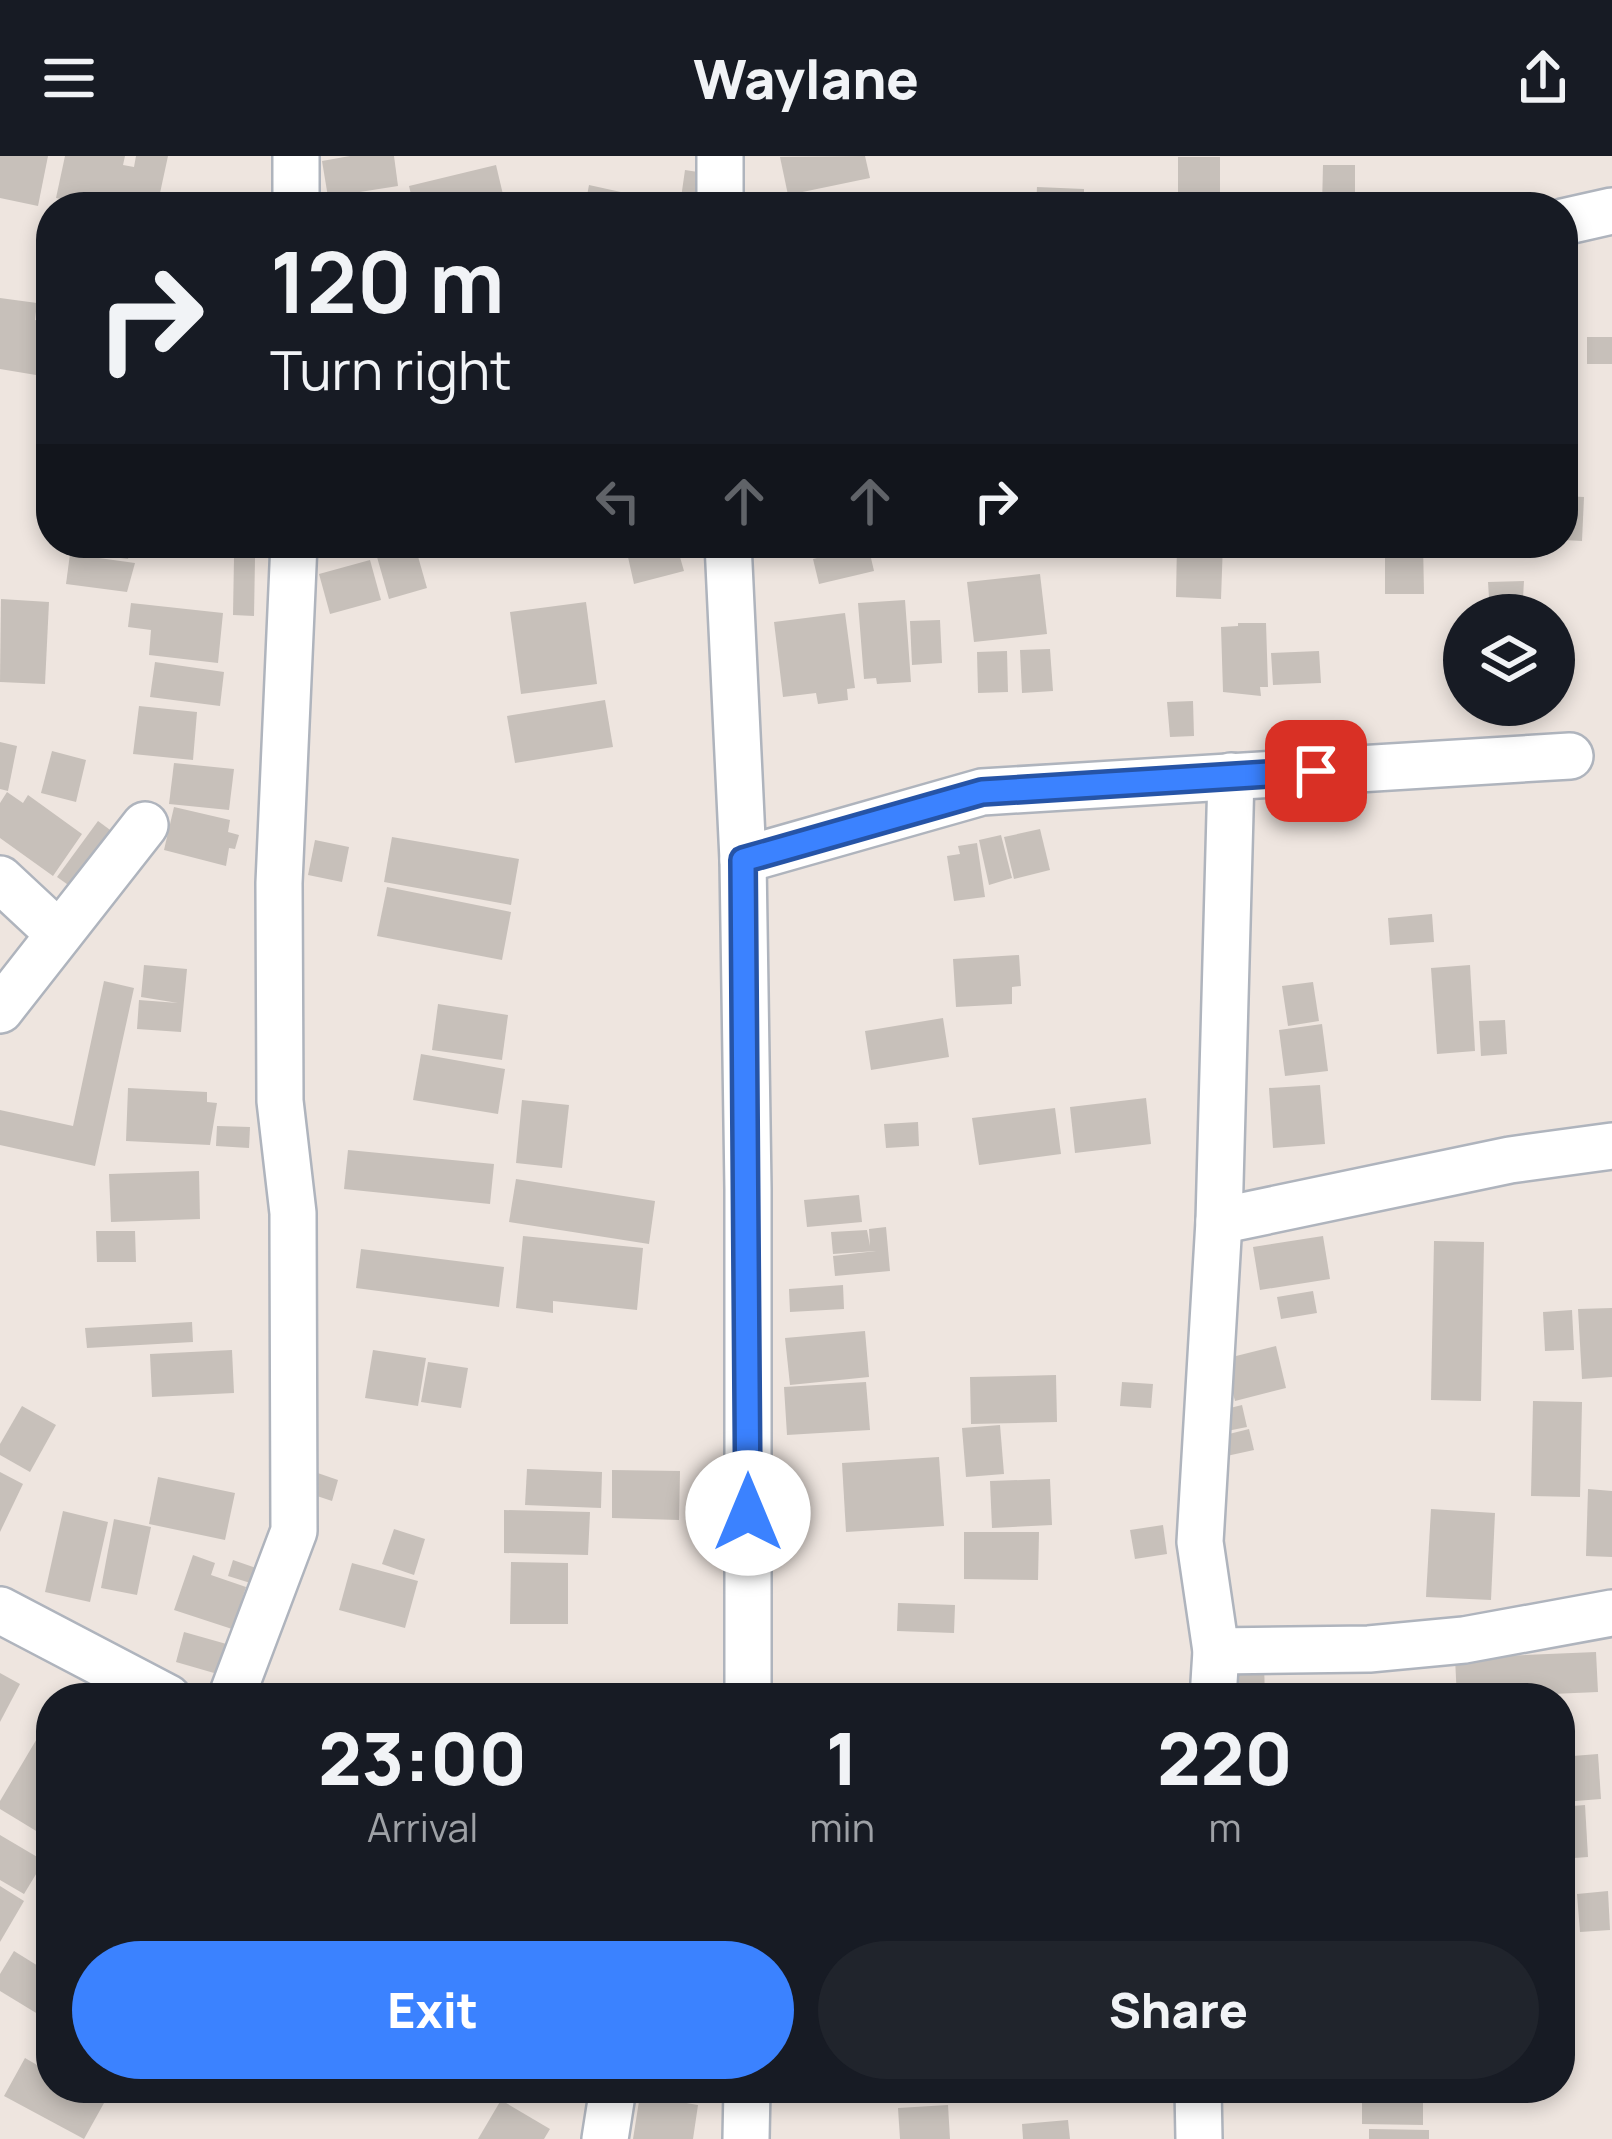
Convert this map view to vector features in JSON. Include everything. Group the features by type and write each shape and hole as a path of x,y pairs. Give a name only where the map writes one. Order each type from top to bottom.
{"street":[{"path":"296,156 296,192"},
{"path":"720,156 720,192"},
{"path":"1578,219 1612,211"},
{"path":"237,1683 294,1531 293,1213 280,1101 279,883 293,558"},
{"path":"729,558 743,860 748,1683"},
{"path":"743,860 982,792 1570,756"},
{"path":"1214,1683 1216,1651 1200,1542 1219,1221 1231,776"},
{"path":"0,1010 145,825"},
{"path":"0,879 59,934"},
{"path":"1219,1221 1510,1160 1612,1146"},
{"path":"0,1610 139,1683"},
{"path":"1216,1651 1369,1648 1464,1640 1612,1613"},
{"path":"604,2139 610,2103"},
{"path":"746,2139 747,2103"},
{"path":"1198,2103 1198,2139"}],"building":[{"path":"0,156 48,156 36,206 0,198"},
{"path":"65,156 125,156 123,165 134,167 136,156 168,156 160,192 57,192"},
{"path":"394,156 398,186 327,192 322,161"},
{"path":"865,156 870,178 787,192 780,157"},
{"path":"1178,157 1220,157 1220,192 1178,192"},
{"path":"496,165 502,192 410,192 409,186"},
{"path":"1323,165 1355,165 1355,192 1322,192"},
{"path":"685,170 711,174 709,192 682,192"},
{"path":"589,185 621,192 588,192"},
{"path":"1037,187 1084,189 1084,192 1037,192"},
{"path":"0,298 36,303 36,375 0,369"},
{"path":"1587,337 1612,337 1612,364 1587,364"},
{"path":"1578,497 1584,497 1582,541 1578,541"},
{"path":"69,558 135,563 127,592 66,584"},
{"path":"234,558 255,558 254,616 233,615"},
{"path":"377,558 418,558 427,588 389,599"},
{"path":"628,558 680,558 684,571 634,584"},
{"path":"871,558 874,571 819,584 813,559"},
{"path":"1177,558 1222,558 1221,599 1176,597"},
{"path":"1385,558 1423,558 1424,594 1385,594"},
{"path":"370,560 381,600 330,614 319,574"},
{"path":"1040,574 1047,634 974,642 967,582"},
{"path":"1524,581 1523,594 1489,594 1488,582"},
{"path":"1,599 49,602 45,684 0,682"},
{"path":"905,600 911,682 877,684 876,678 864,679 858,603"},
{"path":"586,602 597,684 521,694 510,612"},
{"path":"131,603 223,613 218,663 149,655 151,630 128,627"},
{"path":"845,613 855,688 847,689 848,700 818,704 816,693 783,697 774,622"},
{"path":"940,620 942,663 912,665 910,621"},
{"path":"1266,623 1268,687 1260,687 1261,696 1223,692 1221,627"},
{"path":"1050,649 1053,691 1022,693 1020,650"},
{"path":"1007,651 1008,692 978,693 977,652"},
{"path":"1319,651 1321,683 1273,685 1271,653"},
{"path":"155,662 224,672 220,706 150,697"},
{"path":"605,700 613,747 515,763 507,716"},
{"path":"1193,701 1194,736 1170,737 1167,702"},
{"path":"139,706 197,712 193,760 133,754"},
{"path":"0,742 17,746 8,791 0,789"},
{"path":"52,751 86,760 76,802 41,793"},
{"path":"174,763 234,769 229,810 169,804"},
{"path":"7,792 23,803 28,795 82,834 53,876 0,838 0,803"},
{"path":"174,807 230,820 228,832 239,835 235,849 229,848 226,866 164,850"},
{"path":"98,821 121,838 81,894 57,877"},
{"path":"1040,829 1050,870 1014,879 1004,837"},
{"path":"1001,835 1012,878 989,885 979,840"},
{"path":"392,837 519,859 511,905 384,882"},
{"path":"315,840 349,847 342,882 308,875"},
{"path":"977,843 985,897 954,901 947,856 960,854 958,846"},
{"path":"387,887 511,912 502,960 377,936"},
{"path":"1432,914 1434,942 1390,945 1388,918"},
{"path":"1019,955 1021,986 1012,987 1012,1004 956,1007 953,959"},
{"path":"144,965 187,969 181,1032 137,1029 139,1000 178,1003 141,997"},
{"path":"1470,965 1475,1051 1437,1054 1431,968"},
{"path":"104,981 134,988 95,1166 0,1145 0,1110 73,1126"},
{"path":"1313,982 1319,1021 1288,1026 1282,986"},
{"path":"438,1004 508,1015 502,1060 432,1050"},
{"path":"943,1018 949,1057 871,1070 865,1031"},
{"path":"1505,1020 1507,1054 1481,1056 1479,1021"},
{"path":"1322,1024 1328,1071 1285,1076 1279,1030"},
{"path":"421,1054 505,1069 498,1114 413,1100"},
{"path":"1320,1085 1325,1144 1273,1148 1269,1088"},
{"path":"128,1088 207,1092 207,1102 217,1103 210,1145 126,1141"},
{"path":"1146,1098 1151,1144 1075,1153 1070,1107"},
{"path":"522,1100 569,1105 562,1168 516,1163"},
{"path":"1055,1108 1061,1154 979,1165 972,1118"},
{"path":"918,1122 919,1146 886,1148 884,1124"},
{"path":"217,1126 250,1127 249,1148 216,1146"},
{"path":"348,1150 494,1164 490,1204 344,1189"},
{"path":"199,1171 200,1219 111,1222 109,1174"},
{"path":"516,1179 655,1201 649,1244 509,1222"},
{"path":"859,1195 862,1222 807,1227 804,1200"},
{"path":"886,1227 890,1271 835,1276 833,1256 876,1251 833,1254 831,1232 867,1230 870,1246 869,1229"},
{"path":"96,1231 135,1231 136,1262 97,1262"},
{"path":"523,1236 643,1248 637,1310 553,1301 553,1313 516,1308"},
{"path":"1323,1236 1330,1279 1260,1290 1253,1247"},
{"path":"1434,1241 1484,1242 1481,1401 1431,1400"},
{"path":"361,1249 504,1267 499,1307 356,1288"},
{"path":"843,1285 844,1309 790,1312 789,1289"},
{"path":"1313,1291 1317,1313 1281,1319 1277,1297"},
{"path":"1612,1308 1612,1377 1582,1379 1578,1309"},
{"path":"1572,1310 1574,1350 1545,1351 1543,1312"},
{"path":"192,1322 193,1342 87,1348 85,1328"},
{"path":"865,1331 869,1377 790,1385 785,1338"},
{"path":"1276,1346 1286,1388 1235,1401 1224,1359"},
{"path":"232,1350 234,1393 152,1397 150,1354"},
{"path":"373,1350 426,1358 418,1406 365,1398"},
{"path":"428,1362 468,1368 461,1408 421,1402"},
{"path":"1056,1375 1057,1422 971,1424 970,1377"},
{"path":"866,1382 870,1430 787,1435 784,1387"},
{"path":"1122,1382 1153,1384 1151,1408 1120,1406"},
{"path":"1533,1401 1582,1402 1580,1497 1531,1496"},
{"path":"1242,1405 1247,1427 1227,1431 1222,1410"},
{"path":"22,1406 56,1425 30,1472 0,1455 0,1444"},
{"path":"1000,1425 1004,1474 966,1477 962,1428"},
{"path":"1249,1429 1254,1450 1222,1457 1217,1437"},
{"path":"939,1457 944,1526 846,1532 842,1463"},
{"path":"306,1469 338,1480 332,1501 299,1490"},
{"path":"527,1469 602,1472 601,1508 525,1505"},
{"path":"612,1470 680,1471 679,1520 612,1518"},
{"path":"0,1472 23,1484 0,1532"},
{"path":"158,1477 235,1493 225,1540 149,1524"},
{"path":"1050,1479 1052,1525 992,1528 990,1481"},
{"path":"789,1487 793,1537 764,1539 760,1489"},
{"path":"1588,1489 1612,1491 1612,1557 1586,1556"},
{"path":"1431,1509 1495,1513 1491,1600 1426,1597"},
{"path":"504,1510 590,1512 588,1555 504,1553"},
{"path":"63,1511 108,1522 90,1602 45,1592"},
{"path":"114,1519 151,1527 137,1595 101,1588"},
{"path":"1163,1525 1167,1554 1135,1559 1130,1530"},
{"path":"394,1529 425,1539 414,1575 382,1564"},
{"path":"964,1532 1039,1532 1038,1580 964,1579"},
{"path":"193,1555 215,1563 211,1575 246,1587 232,1629 174,1610"},
{"path":"233,1560 265,1571 260,1586 228,1576"},
{"path":"511,1562 568,1563 568,1624 510,1624"},
{"path":"352,1563 418,1581 405,1628 339,1610"},
{"path":"898,1603 955,1605 954,1633 897,1631"},
{"path":"184,1632 230,1645 221,1675 176,1662"},
{"path":"1596,1652 1598,1692 1575,1693 1575,1683 1456,1683 1455,1658"},
{"path":"1231,1664 1264,1664 1265,1683 1232,1683"},
{"path":"0,1673 20,1684 0,1722"},
{"path":"36,1740 36,1831 0,1809 0,1801"},
{"path":"1598,1754 1601,1799 1575,1801 1575,1756"},
{"path":"1585,1805 1588,1857 1575,1858 1575,1806"},
{"path":"0,1835 36,1856 36,1874 24,1894 0,1880"},
{"path":"0,1886 24,1901 0,1942"},
{"path":"1608,1891 1610,1930 1580,1932 1577,1894"},
{"path":"14,1951 36,1965 36,2013 0,1991 0,1974"},
{"path":"25,2058 36,2064 36,2103 104,2103 84,2139 4,2096"},
{"path":"499,2103 550,2129 544,2139 478,2139"},
{"path":"639,2103 698,2105 693,2139 633,2139"},
{"path":"1362,2103 1423,2103 1423,2125 1362,2124"},
{"path":"948,2105 950,2139 900,2139 898,2108"},
{"path":"1068,2120 1070,2139 1023,2139 1022,2124"},
{"path":"1369,2129 1429,2130 1429,2139 1369,2139"}],"route":[{"path":"748,1513 743,860 982,792 1316,771"}]}
